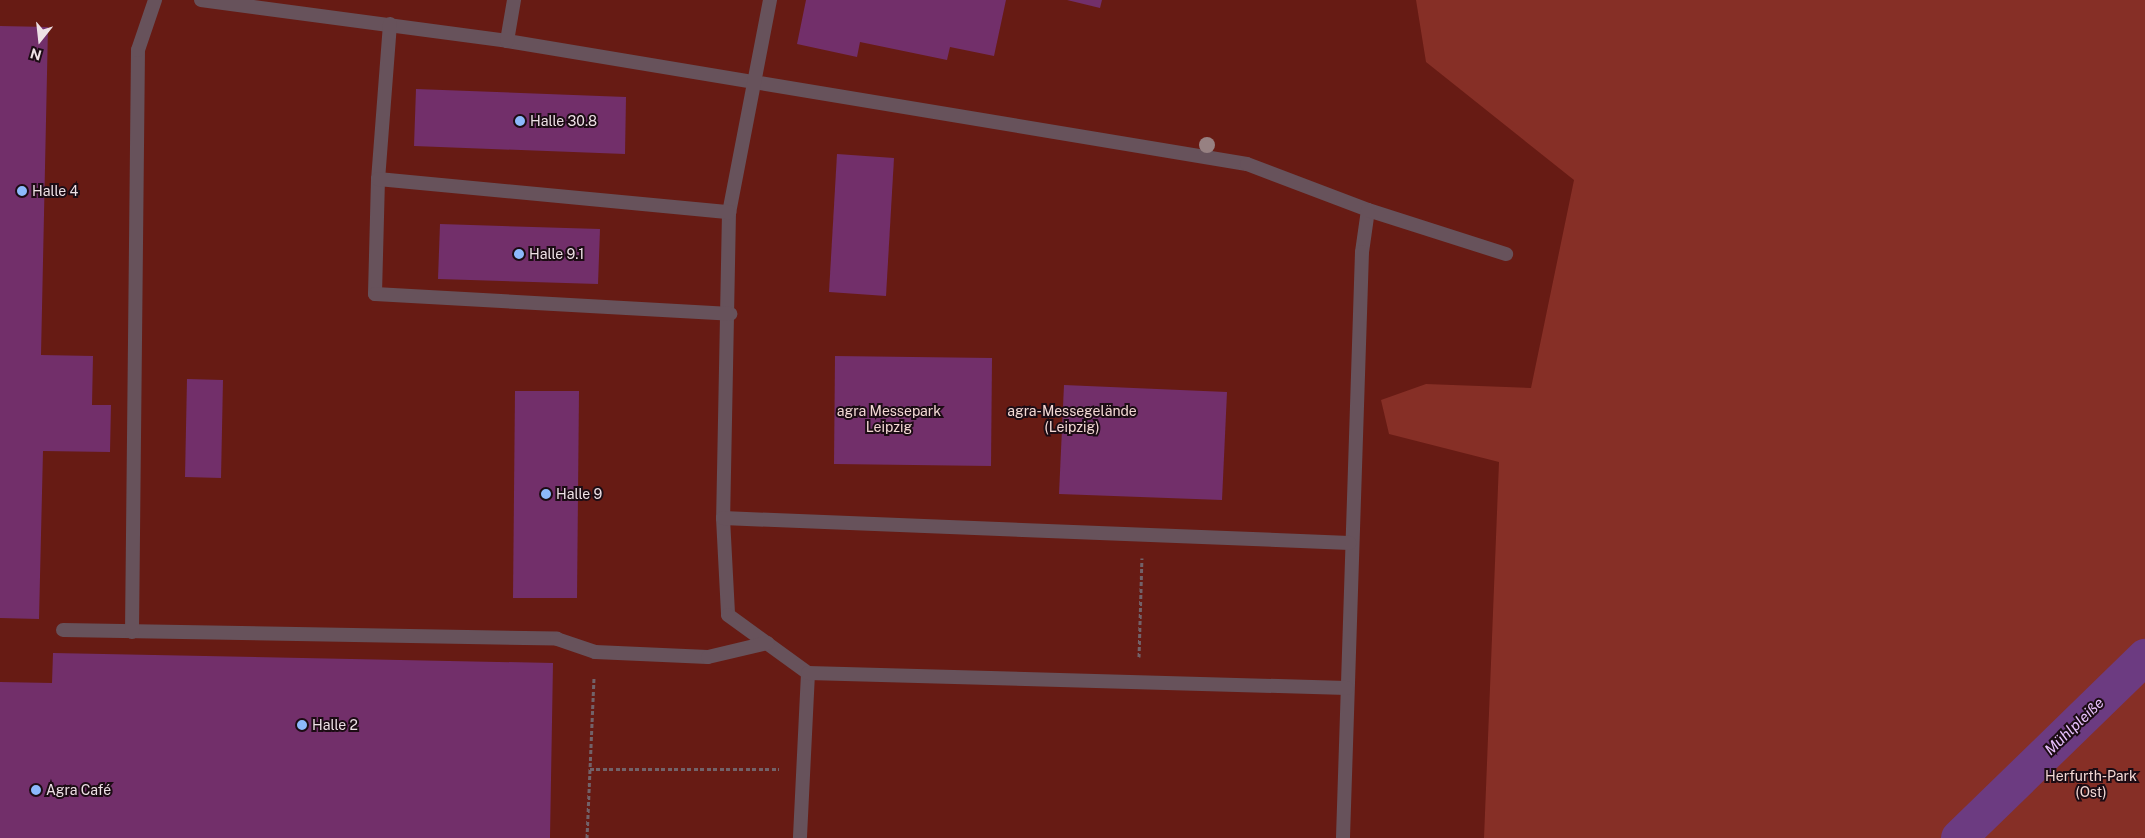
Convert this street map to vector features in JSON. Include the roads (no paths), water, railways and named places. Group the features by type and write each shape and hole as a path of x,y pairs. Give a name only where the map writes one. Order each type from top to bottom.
{"lane":[{"path":"132,632 138,50 154,0"},
{"path":"201,0 507,41 1247,164 1368,210 1506,254"},
{"path":"507,41 514,0"},
{"path":"770,0 730,212 730,314 723,518 728,615 808,673 1347,688"},
{"path":"390,24 378,179 375,294 730,314"},
{"path":"378,179 730,212"},
{"path":"1343,838 1350,542 1362,252 1368,210"},
{"path":"723,518 1350,542"},
{"path":"64,630 557,640 595,652 708,657 767,643"},
{"path":"800,838 808,673"}],"waterway":[{"name":"Mühlpleiße","path":"1959,838 2145,657"}],"place":[{"name":"Halle 30.8","path":"520,121"},
{"name":"Halle 4","path":"22,191"},
{"name":"Halle 9.1","path":"519,254"},
{"name":"Halle 9","path":"546,494"},
{"name":"Halle 2","path":"302,725"},
{"name":"Agra Café","path":"36,790"}],"park label":[{"name":"agra Messepark Leipzig","path":"889,420"},
{"name":"agra-Messegelände (Leipzig)","path":"1072,420"},
{"name":"Herfurth-Park (Ost)","path":"2091,784"}]}
